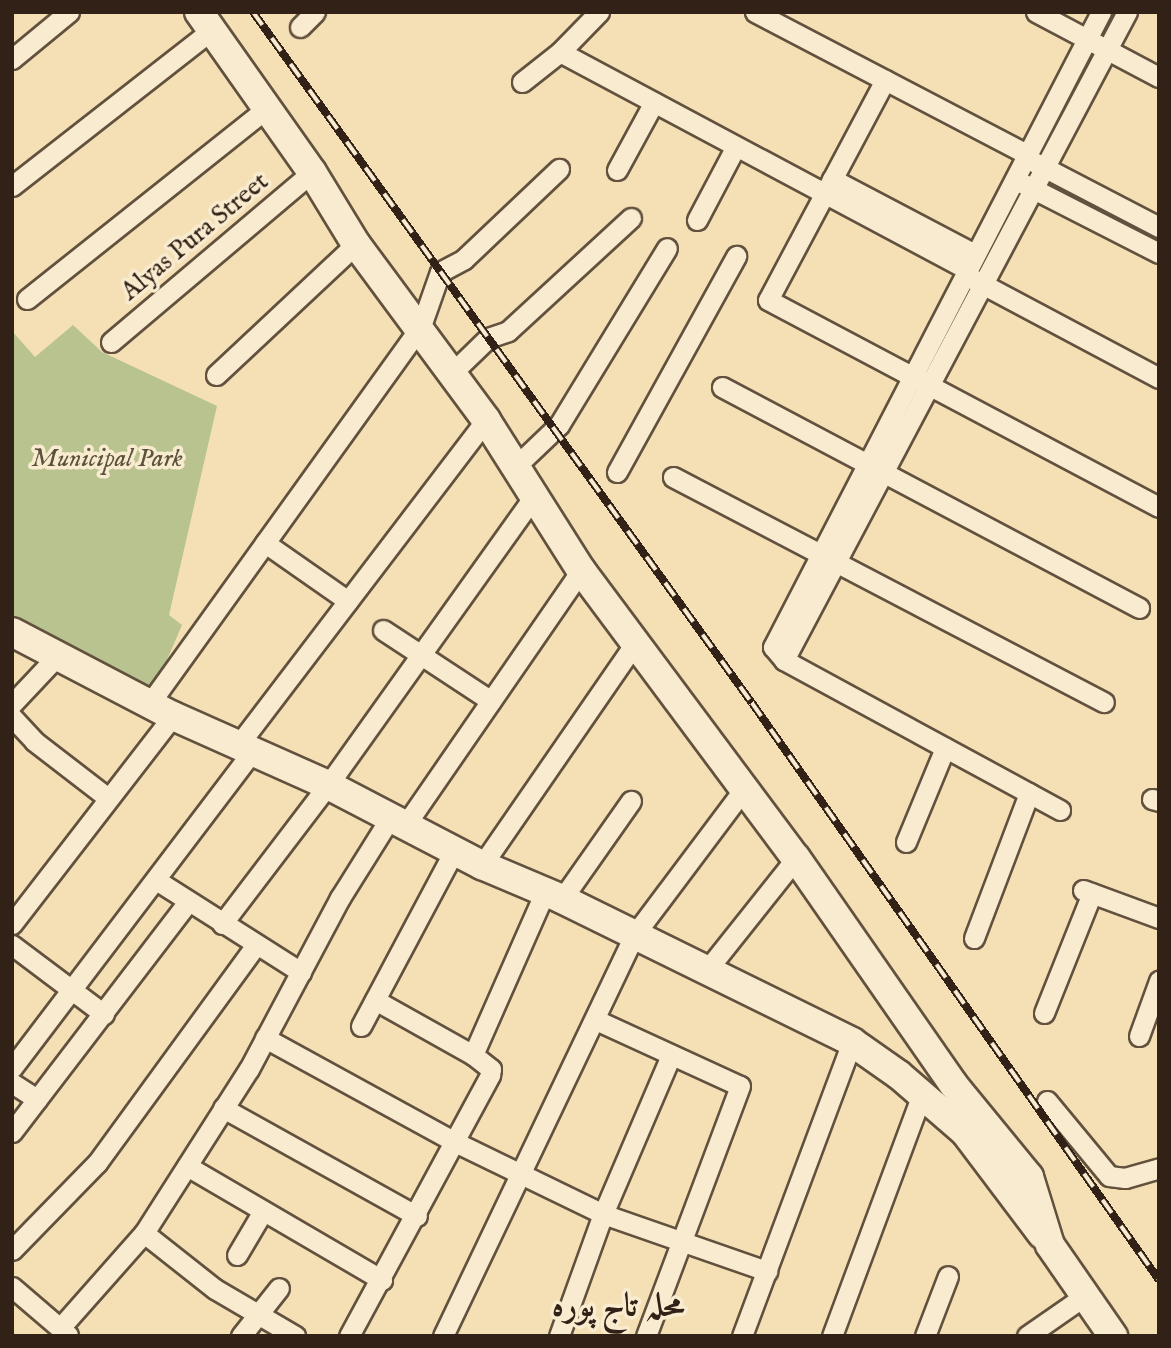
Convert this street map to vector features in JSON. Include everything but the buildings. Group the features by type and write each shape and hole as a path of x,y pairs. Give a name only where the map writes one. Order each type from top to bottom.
{"street":[{"path":"14,49 69,12"},
{"path":"300,27 316,12"},
{"path":"522,82 560,52 600,12"},
{"path":"755,12 1159,227"},
{"path":"1036,12 1159,77"},
{"path":"778,653 837,565 883,475 921,379 972,270 1022,183 1101,12"},
{"path":"1031,160 1108,50 1127,12"},
{"path":"12,186 205,21 312,172 356,244 421,326 517,465 582,570 796,858 953,1084 1030,1177 1050,1245"},
{"path":"560,52 735,148 827,187 1159,378"},
{"path":"885,80 768,300 1159,507"},
{"path":"617,170 653,102"},
{"path":"27,299 267,108"},
{"path":"697,220 735,148"},
{"path":"12,924 108,798 265,543 421,326 440,272 464,259 559,169"},
{"name":"Alyas Pura Street","path":"111,342 312,172"},
{"path":"1022,183 1159,253"},
{"path":"972,270 1022,183"},
{"path":"453,372 488,338 508,331 631,218"},
{"path":"216,374 356,244"},
{"path":"517,465 559,425 667,248"},
{"path":"617,472 736,256"},
{"path":"778,653 818,555 864,465 921,379"},
{"path":"722,387 864,465 1139,608"},
{"path":"12,1068 156,880 348,601 486,420"},
{"path":"673,477 837,565 1104,702"},
{"path":"222,924 328,786 536,493"},
{"path":"265,543 348,601"},
{"path":"12,1287 65,1332 144,1233 223,1108 301,972 397,822 491,701 582,570"},
{"path":"383,630 491,701"},
{"path":"12,632 162,710 328,786 482,865 554,895 852,1042 899,1075 921,1097 965,1132 1050,1245 1113,1336"},
{"path":"482,865 636,642"},
{"path":"778,653 1060,810"},
{"path":"12,704 57,656"},
{"path":"12,717 34,741 108,798"},
{"path":"906,842 945,748"},
{"path":"449,1334 635,934 744,789"},
{"path":"974,939 1029,793"},
{"path":"473,1055 554,895 631,801"},
{"path":"361,1026 454,851"},
{"path":"707,970 796,858"},
{"path":"156,880 255,946 301,972"},
{"path":"1044,1013 1087,891 1159,918"},
{"path":"12,1132 188,902"},
{"path":"12,945 104,1014"},
{"path":"12,1250 97,1163 255,946"},
{"path":"1139,1036 1159,981"},
{"path":"349,1336 417,1216 491,1069 473,1055 375,1000"},
{"path":"596,1020 740,1086 646,1336"},
{"path":"265,1038 521,1176 603,1214 680,1243 767,1271"},
{"path":"743,1336 852,1042"},
{"path":"559,1336 603,1214 671,1055"},
{"path":"12,1083 37,1099"},
{"path":"832,1336 921,1097"},
{"path":"1047,1101 1109,1177 1125,1178 1159,1168"},
{"path":"223,1108 417,1216"},
{"path":"187,1166 382,1280"},
{"path":"237,1255 263,1211"},
{"path":"144,1233 215,1289 295,1336"},
{"path":"925,1336 948,1276"},
{"path":"241,1336 279,1288"},
{"path":"1027,1336 1086,1296"}],"green space":[{"name":"Municipal Park","path":"73,325 102,352 217,406 169,615 182,625 154,690 12,623 12,331 35,357"}],"railway":[{"path":"253,12 752,703 1159,1280"}],"district":[{"name":"محلہ تاج پورہ","path":"618,1308"}]}
